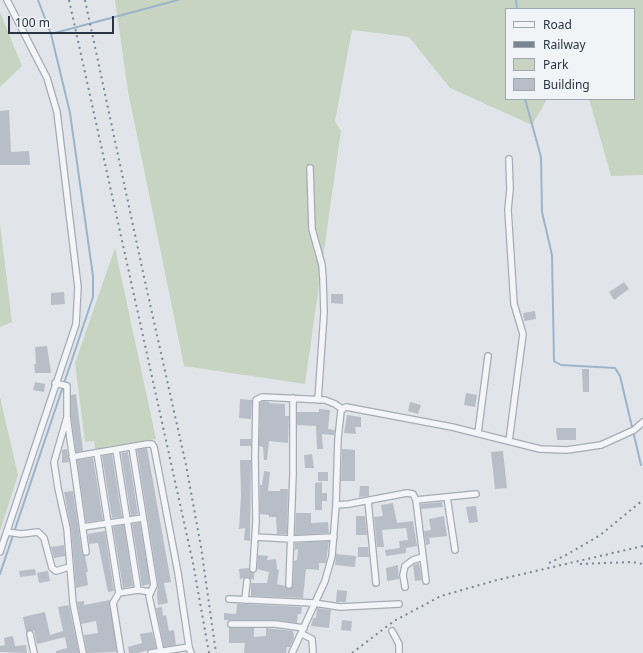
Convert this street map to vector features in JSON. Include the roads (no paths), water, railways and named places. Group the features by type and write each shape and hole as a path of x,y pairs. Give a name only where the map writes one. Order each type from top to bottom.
{"street":[{"path":"0,552 76,324 78,288 57,112 47,78 7,0"},
{"path":"509,159 510,189 508,210 514,304 522,334 509,441"},
{"path":"310,168 312,229 320,256 324,279 324,313 318,400"},
{"path":"478,433 488,356"},
{"path":"56,383 66,385 67,417 86,552"},
{"path":"253,569 255,537 256,402 262,397 318,400 335,404 342,409"},
{"path":"289,585 293,398"},
{"path":"342,409 346,406 478,433 540,449 567,450 601,445 632,431 643,422"},
{"path":"292,653 325,581 332,556 336,505 338,438 342,409"},
{"path":"67,417 54,462 67,529 73,603 83,653"},
{"path":"72,457 152,444 154,447 175,554 190,650 151,653"},
{"path":"132,447 154,585 149,596 161,652"},
{"path":"116,450 138,590"},
{"path":"97,453 119,592 113,603 120,653"},
{"path":"336,505 410,493 415,496 426,581"},
{"path":"416,500 476,494"},
{"path":"447,497 455,550"},
{"path":"368,501 376,583"},
{"path":"83,527 143,518"},
{"path":"6,532 35,532 42,535 54,570 69,567"},
{"path":"255,537 291,539 334,537"},
{"path":"405,587 403,575 405,566 413,560 423,557"},
{"path":"245,600 247,581"},
{"path":"119,592 138,590 151,592"},
{"path":"230,599 314,603 340,607 399,604"},
{"path":"231,624 276,624 303,631 312,639 313,653"},
{"path":"392,631 399,644 400,653"},
{"path":"30,634 34,653"}],"waterway":[{"path":"38,0 51,34"},
{"path":"0,574 93,297 93,276 70,113 51,34 178,0"},
{"path":"516,0 517,8"},
{"path":"525,100 541,157 542,212 552,255 554,361 561,365 615,368 620,376 641,465"}],"railway":[{"path":"69,0 193,563 209,653"},
{"path":"85,0 186,465 201,547 216,653"},
{"path":"549,563 599,536 643,500"},
{"path":"352,653 394,621 441,596 497,580 643,546"},
{"path":"580,564 632,562 643,564"}]}
